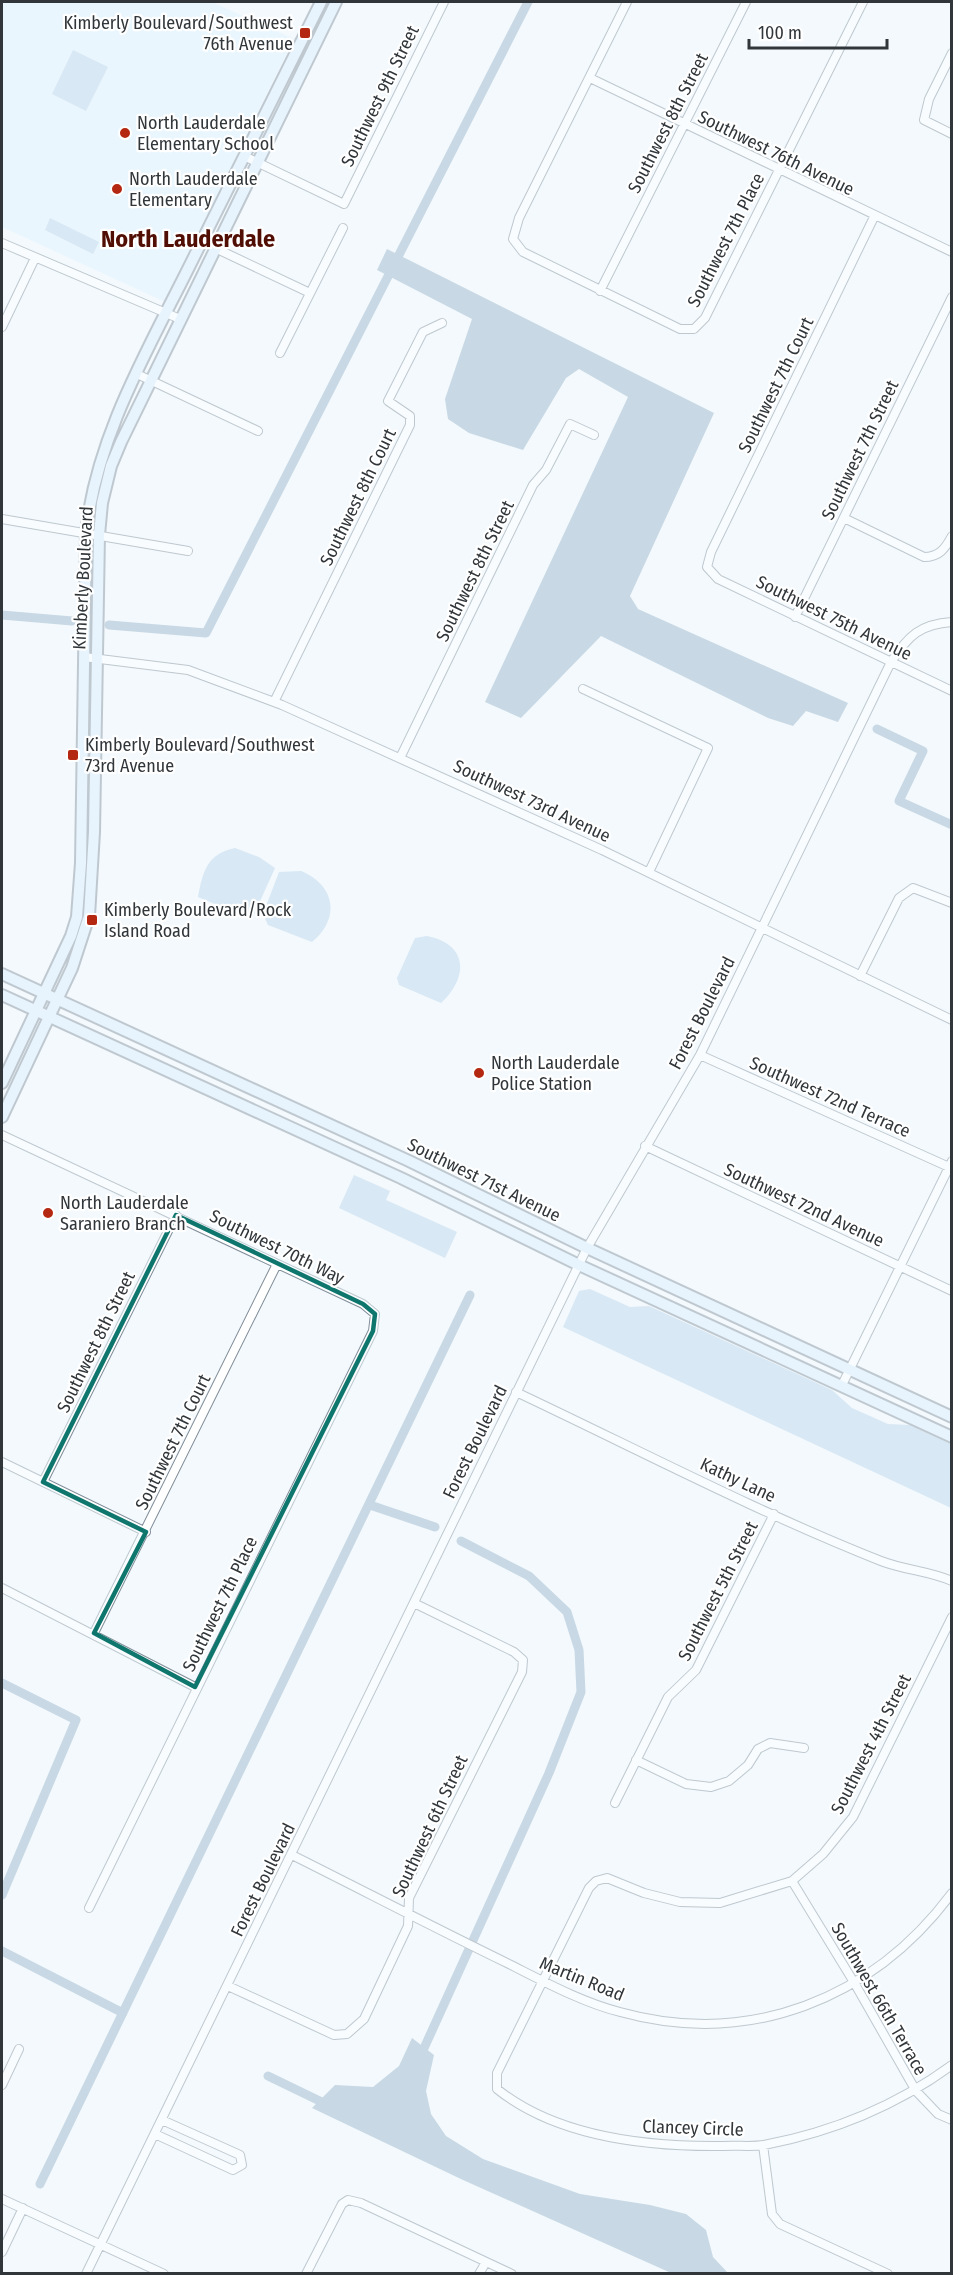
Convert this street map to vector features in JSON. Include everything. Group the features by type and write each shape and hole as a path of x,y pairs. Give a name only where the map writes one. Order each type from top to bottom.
{"street":[{"name":"Kimberly Boulevard","path":"2,1083 77,916 81,863 86,533 90,497 100,457 166,313 321,2"},
{"name":"Kimberly Boulevard","path":"2,1117 58,999 89,916 94,832 99,535 102,503 111,466 150,380 336,2"},
{"name":"Southwest 9th Street","path":"258,163 344,204 444,2"},
{"path":"600,291 523,252 513,239 519,218 627,2"},
{"name":"Southwest 8th Street","path":"600,291 746,2"},
{"name":"Southwest 7th Place","path":"600,291 680,329 694,329 705,318 863,2"},
{"path":"951,53 929,99 924,120 951,134"},
{"path":"277,123 278,111 297,70 295,55"},
{"name":"Southwest 76th Avenue","path":"590,78 778,171 951,252"},
{"path":"244,156 258,163"},
{"name":"Southwest 7th Court","path":"706,567 711,552 874,217"},
{"path":"280,353 343,228"},
{"path":"2,243 180,319"},
{"path":"215,249 310,293"},
{"path":"2,327 35,258"},
{"name":"Southwest 7th Street","path":"795,617 951,297"},
{"name":"Southwest 8th Court","path":"274,702 411,425 410,417 388,400 423,332 442,323"},
{"path":"137,374 258,431"},
{"name":"Southwest 8th Street","path":"400,758 533,485 546,470 570,423 594,435"},
{"path":"844,518 924,557 934,557 945,549 951,536"},
{"path":"2,519 188,551"},
{"name":"Southwest 75th Avenue","path":"706,567 718,579 951,691"},
{"path":"891,662 905,641 930,624 951,622"},
{"name":"Southwest 73rd Avenue","path":"84,657 188,670 274,702 649,872 951,1020"},
{"name":"Forest Boulevard","path":"100,2244 292,1856 587,1248 700,1055 891,662"},
{"path":"583,689 708,748 649,872"},
{"path":"860,976 899,898 913,888 951,903"},
{"name":"Southwest 71st Avenue","path":"2,974 409,1161 587,1248 849,1368 951,1418"},
{"name":"Southwest 71st Avenue","path":"2,994 401,1178 579,1265 951,1437"},
{"name":"Southwest 72nd Terrace","path":"700,1055 950,1164"},
{"name":"Southwest 70th Way","path":"2,1135 363,1304 375,1314"},
{"name":"Southwest 72nd Avenue","path":"645,1146 951,1291"},
{"path":"842,1385 950,1164"},
{"name":"Southwest 8th Street","path":"44,1482 176,1215"},
{"name":"Southwest 7th Court","path":"94,1633 277,1264"},
{"name":"Southwest 7th Place","path":"89,1908 195,1687 373,1331 375,1314"},
{"name":"Kathy Lane","path":"516,1392 774,1514 884,1563 935,1574 951,1581"},
{"path":"2,1462 146,1532"},
{"name":"Southwest 5th Street","path":"615,1803 668,1697 696,1671 774,1514"},
{"path":"2,1588 94,1633 195,1687"},
{"name":"Southwest 6th Street","path":"228,1986 334,2035 347,2034 364,2019 408,1926 409,1898 522,1672 524,1660 514,1652 414,1603"},
{"name":"Southwest 4th Street","path":"544,1981 596,1881 607,1878 644,1893 680,1902 720,1903 792,1881 823,1854 854,1816 951,1617"},
{"path":"636,1760 686,1784 711,1787 729,1780 748,1765 758,1749 770,1743 804,1748"},
{"name":"Martin Road","path":"292,1856 407,1911 544,1981 619,2012 687,2024 735,2021 795,2010 855,1984 919,1934 951,1893"},
{"name":"Southwest 66th Terrace","path":"792,1881 855,1984 916,2091 938,2114 951,2120"},
{"name":"Clancey Circle","path":"544,1981 498,2073 497,2089 511,2100 567,2126 617,2138 689,2146 763,2145 855,2119 916,2091 951,2066"},
{"path":"2,2085 19,2049"},
{"path":"155,2134 233,2170 242,2165 240,2155 162,2120"},
{"path":"763,2145 772,2214 780,2224 888,2274"},
{"path":"2,2199 165,2274"},
{"path":"306,2274 342,2204 348,2200 361,2203 512,2274"},
{"path":"2,2252 23,2208"},
{"path":"86,2274 100,2244"},
{"path":"479,2274 486,2262"}],"highlighted area":[{"path":"176,1215 363,1304 375,1314 373,1331 195,1687 94,1633 146,1532 43,1482"}],"shaded area":[{"name":"North Lauderdale Elementary School","path":"2,2 212,2 294,39 165,302 2,227"},
{"path":"73,50 108,67 86,111 52,94"},
{"path":"50,218 99,242 93,254 45,230"},
{"path":"387,249 714,413 630,596 638,609 848,703 838,722 806,711 793,726 768,718 601,636 521,718 485,702 628,397 579,369 566,378 523,450 469,433 448,419 445,399 472,319 377,270"},
{"path":"235,848 259,857 275,868 252,919 198,897 202,879 212,859"},
{"path":"301,871 321,885 330,903 327,923 312,942 268,925 263,914 279,872"},
{"path":"427,936 441,940 450,946 457,954 460,963 456,983 441,1003 399,985 397,978 415,938"},
{"path":"354,1175 390,1191 386,1200 457,1232 445,1258 339,1208"},
{"path":"590,1289 630,1307 649,1306 832,1390 852,1408 888,1424 910,1425 951,1444 951,1508 563,1327 579,1291"},
{"path":"412,2038 434,2055 426,2091 431,2114 446,2136 483,2159 580,2194 650,2205 686,2214 706,2230 713,2257 728,2273 671,2273 463,2180 312,2108 335,2085 373,2087 399,2066"}],"waterway":[{"path":"109,625 206,633 528,2"},
{"path":"2,615 72,621"},
{"path":"877,729 923,751 899,801 952,825"},
{"path":"40,2184 470,1295"},
{"path":"370,1505 435,1527"},
{"path":"420,2057 549,1773 581,1692 579,1650 567,1612 529,1576 461,1541"},
{"path":"2,1683 76,1720 2,1895"},
{"path":"2,1951 123,2013"},
{"path":"268,2076 328,2105"}],"place":[{"name":"Kimberly Boulevard/Southwest 76th Avenue","path":"305,33"},
{"name":"North Lauderdale Elementary School","path":"125,133"},
{"name":"North Lauderdale Elementary","path":"117,189"},
{"name":"Kimberly Boulevard/Southwest 73rd Avenue","path":"73,755"},
{"name":"Kimberly Boulevard/Rock Island Road","path":"92,920"},
{"name":"North Lauderdale Police Station","path":"479,1073"},
{"name":"North Lauderdale Saraniero Branch","path":"48,1213"}],"district":[{"name":"North Lauderdale","path":"188,239"}]}
